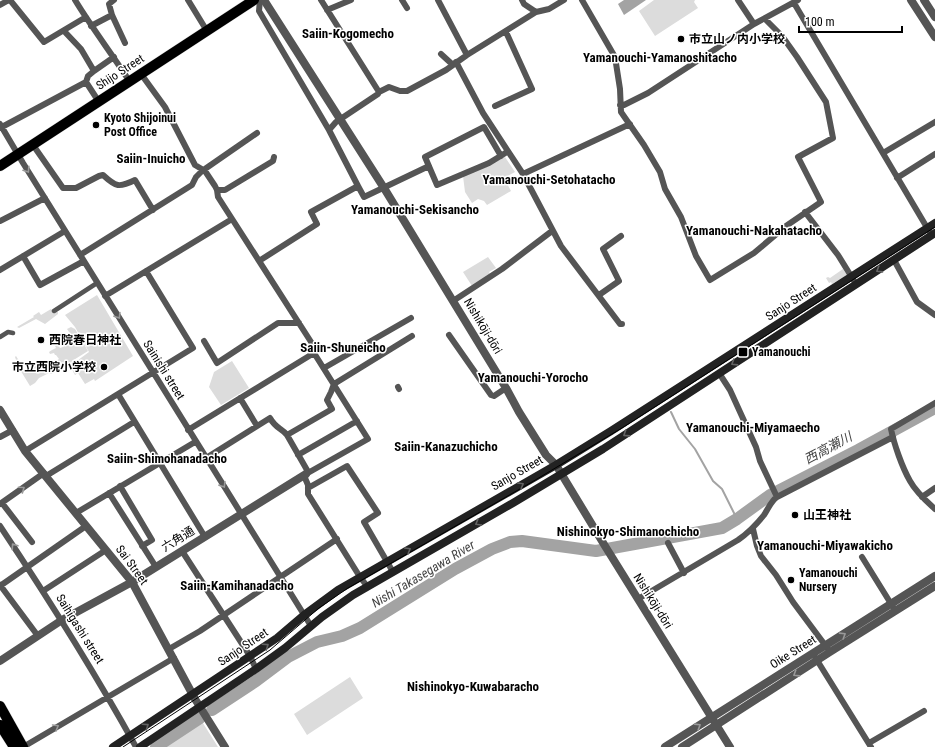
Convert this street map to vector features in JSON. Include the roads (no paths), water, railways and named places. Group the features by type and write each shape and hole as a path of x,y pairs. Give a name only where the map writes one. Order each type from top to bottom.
{"main road":[{"name":"Shijo Street","path":"0,166 254,0"},
{"name":"Sanjo Street","path":"140,747 256,669 285,648 336,606 367,586 603,449 719,373 854,280 894,260 931,232 935,223"},
{"name":"Sanjo Street","path":"113,747 277,638 304,615 338,590 556,465 931,232"},
{"path":"0,706 23,747"},
{"path":"0,725 14,747"}],"street":[{"path":"0,5 9,0 44,42 86,18"},
{"path":"75,0 130,82"},
{"path":"114,0 108,4 125,43"},
{"path":"188,0 207,32"},
{"path":"260,0 259,10 329,130 364,197 429,166"},
{"name":"Nishikōji-dōri","path":"264,0 384,188 506,388 519,412 549,458 556,465 607,550 730,747"},
{"path":"321,0 379,92"},
{"path":"327,10 351,0"},
{"path":"402,0 407,8"},
{"path":"438,0 467,55"},
{"path":"522,0 524,4 536,12"},
{"path":"329,130 340,120 379,92 389,87 400,91 407,91 455,64 536,12 549,9 564,0"},
{"path":"582,0 615,56 620,89 621,112 660,172 665,189 681,217 696,256 710,280 754,252 786,226 821,202 798,157 833,138 826,102 797,56 782,36 765,19"},
{"path":"738,0 754,24"},
{"path":"911,0 935,37"},
{"path":"924,0 935,17"},
{"path":"620,105 654,89 754,24 796,2 882,153 931,232"},
{"path":"91,26 112,15"},
{"path":"64,31 80,49 94,71"},
{"path":"495,106 532,89 506,32"},
{"path":"441,54 455,64 504,154"},
{"path":"1,126 86,82 88,76 114,57"},
{"path":"142,74 165,107 195,165 202,171 205,171 217,190 218,197 313,345 314,353 357,421 298,454"},
{"path":"86,82 99,102"},
{"path":"882,153 935,122"},
{"path":"523,174 630,124"},
{"name":"Sainishi street","path":"1,126 195,442 311,626"},
{"path":"504,154 489,163 437,185 425,157 484,127 504,154 523,174 552,231 572,262 620,324 622,324"},
{"path":"80,255 192,185 196,177 202,171 257,133"},
{"path":"33,145 63,188 76,188 103,175 115,185 121,186 135,180 153,210"},
{"path":"897,178 935,154"},
{"path":"217,190 225,190 274,161 274,157"},
{"path":"259,261 318,224 312,212 358,186"},
{"path":"0,221 45,198"},
{"path":"805,212 838,255 854,280"},
{"path":"105,296 232,219"},
{"path":"0,270 65,231"},
{"path":"453,301 502,268 552,231"},
{"path":"599,295 619,281 603,249 621,236"},
{"path":"23,256 40,285 84,261"},
{"path":"894,260 917,302 935,315"},
{"path":"25,451 193,348 146,271"},
{"path":"54,311 97,283"},
{"path":"324,368 411,318"},
{"path":"204,341 217,363 278,323 299,323"},
{"path":"0,337 8,332 13,333"},
{"path":"449,335 491,395 494,396 506,388"},
{"path":"287,435 332,409 327,400 334,384 412,336"},
{"path":"188,430 314,353"},
{"path":"638,599 730,545 753,529 774,499 775,494 760,461 756,447 730,390 719,373"},
{"path":"118,394 159,464 205,537"},
{"path":"240,398 257,426"},
{"path":"935,403 891,428 910,481 922,497 935,509"},
{"name":"Sai Street","path":"0,410 25,451 132,582 193,695 225,747"},
{"path":"206,458 270,418 274,426 286,433 306,470 304,478 308,485 308,494 367,586"},
{"name":"六角通","path":"0,661 62,620 132,582 306,474 368,439 357,421"},
{"path":"32,542 1,503 134,422"},
{"path":"0,437 13,430"},
{"path":"775,494 892,434"},
{"path":"76,513 195,442"},
{"path":"308,488 347,466 378,513 364,522 392,572"},
{"path":"120,486 152,540 142,546"},
{"path":"922,497 935,488"},
{"path":"110,493 156,567"},
{"name":"Saihigashi street","path":"0,526 62,620 136,747"},
{"path":"38,636 0,585 86,526"},
{"path":"753,529 761,556 828,649"},
{"path":"169,649 200,631 337,539"},
{"path":"668,543 684,573"},
{"path":"43,591 106,550"},
{"path":"182,551 250,656 256,669"},
{"path":"862,557 894,607"},
{"name":"Oike Street","path":"664,747 714,721 934,581"},
{"path":"815,657 870,745 924,711"},
{"path":"23,747 174,658"},
{"name":"Oike Street","path":"682,747 714,721"}],"waterway":[{"name":"Nishi Takasegawa River","path":"212,710 256,681 288,657 317,642 342,636 360,628 455,569 492,549 510,542 522,541 596,551 722,528 770,495 858,450 935,408"},
{"path":"671,412 679,429 695,449 713,481 722,489 737,519"},
{"name":"Nishi Takasegawa River","path":"156,747 200,718"}],"tram line":[{"path":"123,747 270,650 319,608 348,588 532,482 622,428 935,227"}],"place":[{"name":"市立山ノ内小学校","path":"681,39"},
{"name":"Kyoto Shijoinui Post Office","path":"96,125"},
{"name":"西院春日神社","path":"41,340"},
{"name":"Yamanouchi","path":"743,352"},
{"name":"市立西院小学校","path":"104,367"},
{"name":"山王神社","path":"795,515"},
{"name":"Yamanouchi Nursery","path":"791,580"}],"district":[{"name":"Saiin-Kogomecho","path":"348,33"},
{"name":"Yamanouchi-Yamanoshitacho","path":"660,57"},
{"name":"Saiin-Inuicho","path":"151,158"},
{"name":"Yamanouchi-Setohatacho","path":"549,179"},
{"name":"Yamanouchi-Sekisancho","path":"415,209"},
{"name":"Yamanouchi-Nakahatacho","path":"754,230"},
{"name":"Saiin-Shuneicho","path":"343,347"},
{"name":"Yamanouchi-Yorocho","path":"533,377"},
{"name":"Yamanouchi-Miyamaecho","path":"753,427"},
{"name":"Saiin-Kanazuchicho","path":"446,446"},
{"name":"Saiin-Shimohanadacho","path":"167,458"},
{"name":"Nishinokyo-Shimanochicho","path":"628,531"},
{"name":"Yamanouchi-Miyawakicho","path":"825,545"},
{"name":"Saiin-Kamihanadacho","path":"237,585"},
{"name":"Nishinokyo-Kuwabaracho","path":"473,686"}],"water label":[{"name":"西高瀬川","path":"828,448"}]}
